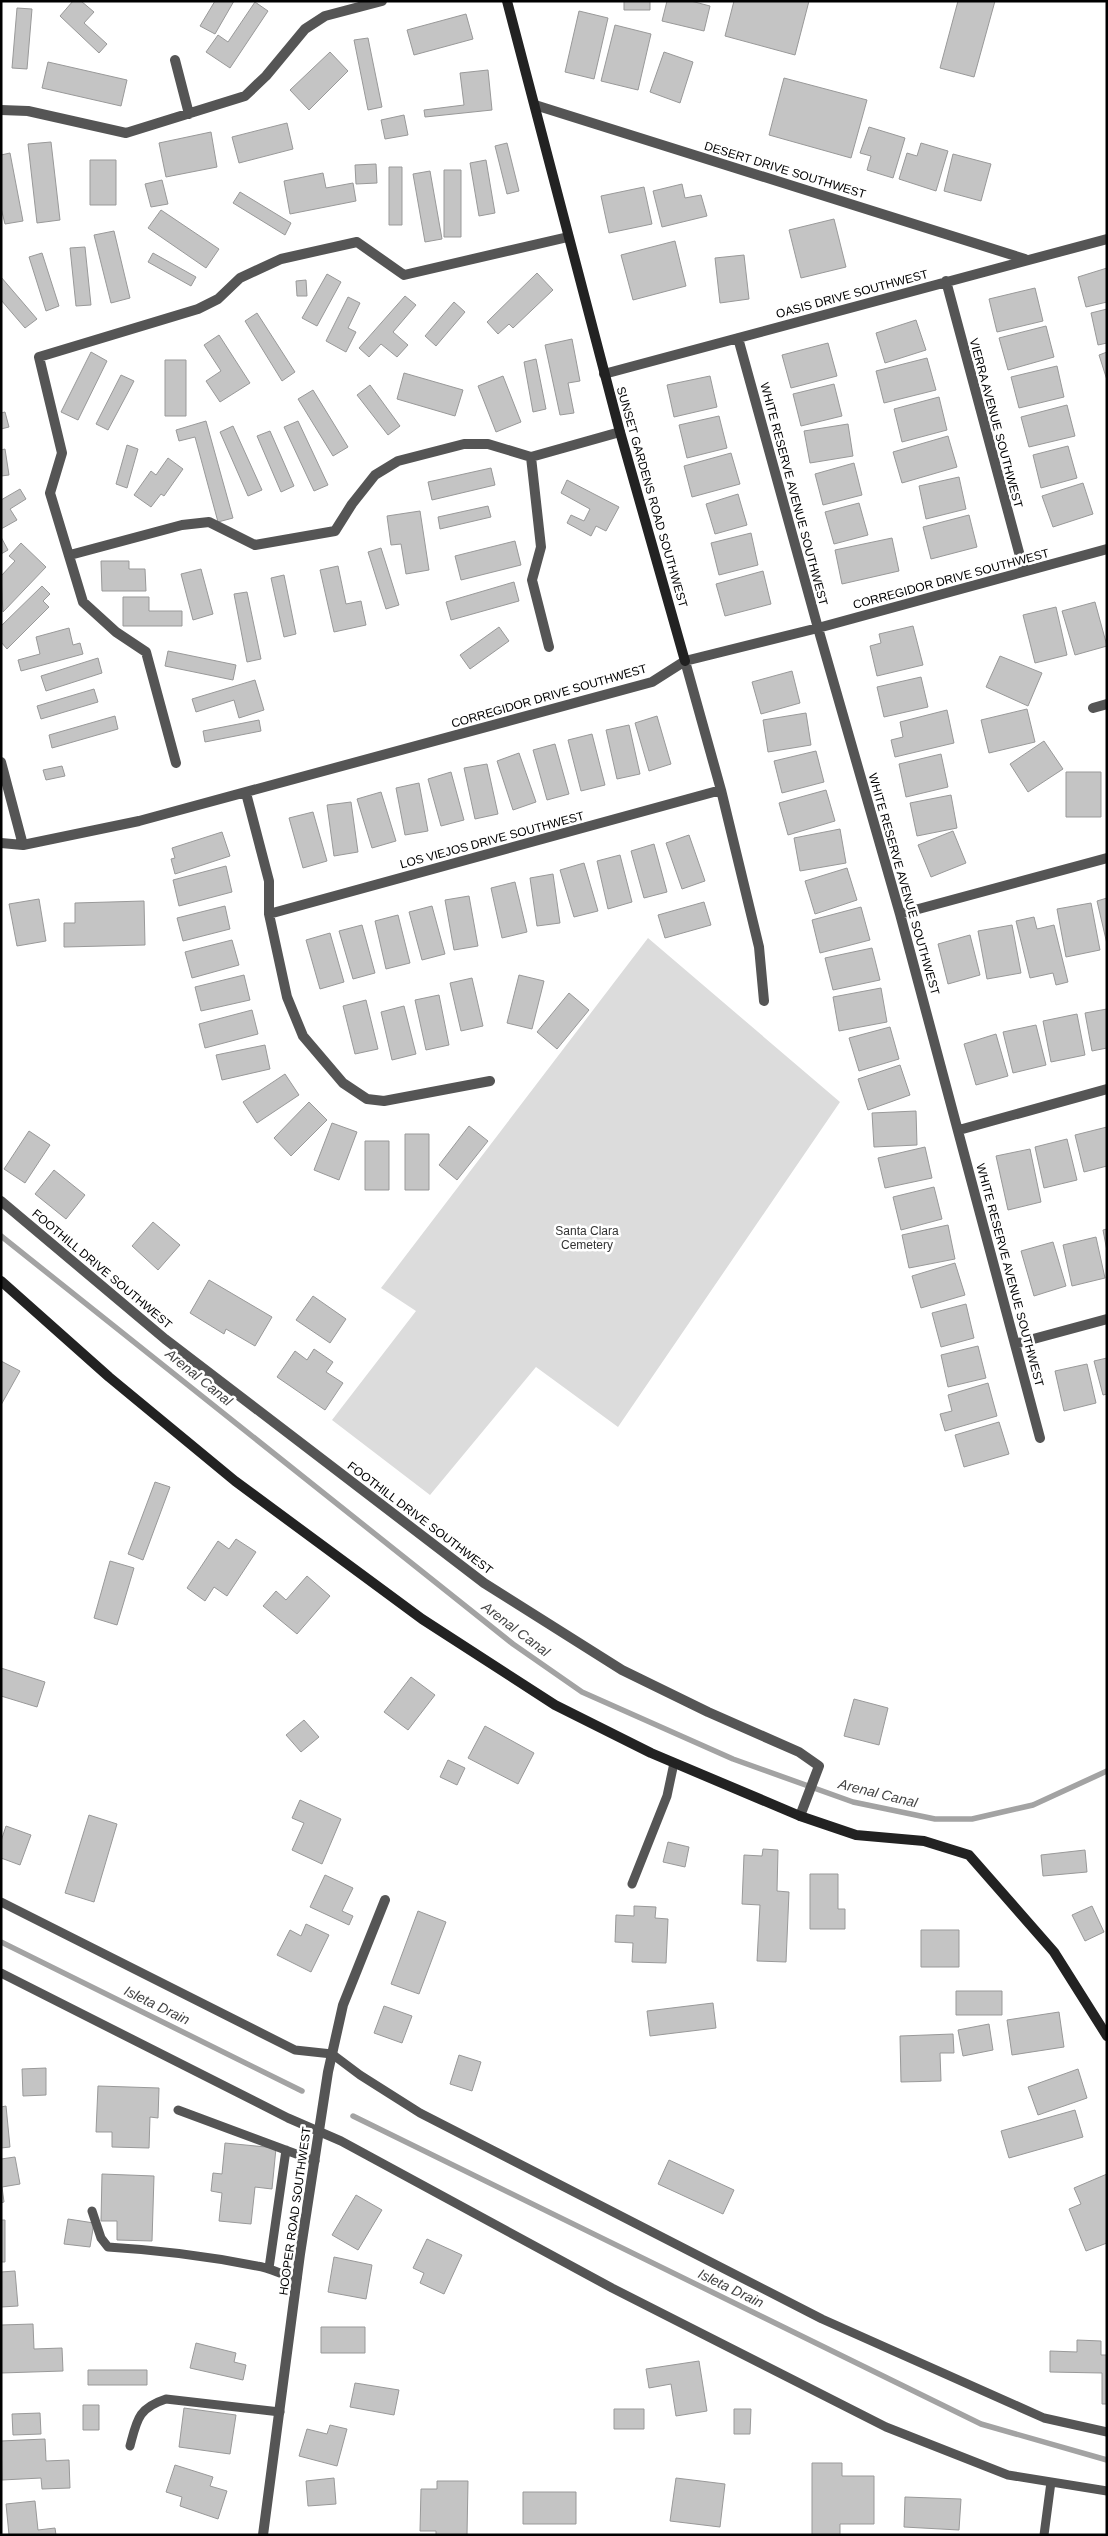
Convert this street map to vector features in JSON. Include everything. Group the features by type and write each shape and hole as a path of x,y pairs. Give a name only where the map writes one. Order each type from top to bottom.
{"street":[{"path":"1,110 28,111 126,132 189,114 245,96 266,76 305,29 325,16 382,1"},
{"name":"SUNSET GARDENS ROAD SOUTHWEST","path":"507,1 536,105 604,374 721,790 759,947 764,1001"},
{"path":"175,60 189,114"},
{"name":"DESERT DRIVE SOUTHWEST","path":"536,105 1026,259"},
{"path":"176,762 146,652 116,632 83,602 50,493 62,453 39,356 198,309 218,299 240,278 281,259 357,242 404,275 568,237"},
{"name":"OASIS DRIVE SOUTHWEST","path":"604,374 1026,259 1107,239"},
{"name":"VIERRA AVENUE SOUTHWEST","path":"946,281 1024,571"},
{"name":"WHITE RESERVE AVENUE SOUTHWEST","path":"738,338 818,628 900,914 1040,1438"},
{"path":"70,556 182,525 209,522 255,545 305,538 335,531 352,504 375,474 398,461 464,444 488,444 531,457 620,432"},
{"path":"531,457 541,547 532,580 549,647"},
{"name":"CORREGIDOR DRIVE SOUTHWEST","path":"1,843 23,845 139,821 246,793 652,682 684,661 818,628 1107,549"},
{"path":"1093,708 1107,704"},
{"path":"1,762 23,845"},
{"name":"LOS VIEJOS DRIVE SOUTHWEST","path":"270,914 721,790"},
{"path":"246,793 269,881 270,914 287,997 303,1036 343,1084 367,1099 384,1101 490,1081"},
{"path":"900,914 1107,858"},
{"path":"959,1130 1107,1089"},
{"name":"FOOTHILL DRIVE SOUTHWEST","path":"1,1201 165,1339 484,1582 622,1670 708,1712 799,1752 819,1766 802,1811"},
{"path":"1,1281 109,1377 235,1481 422,1619 555,1705 674,1763 802,1811 856,1835 924,1841 968,1855 1054,1952 1107,2036"},
{"path":"1015,1344 1107,1319"},
{"name":"HOOPER ROAD SOUTHWEST","path":"263,2535 297,2278 332,2054 343,2005 385,1900"}],"lane":[{"path":"632,1884 667,1796 674,1763"},
{"path":"1,1902 295,2050 332,2054 360,2075 420,2113 822,2319 1044,2418 1107,2432"},
{"path":"1,1974 357,2149 612,2288 886,2427 1008,2475 1107,2491"},
{"path":"178,2110 315,2161"},
{"path":"268,2268 286,2150"},
{"path":"92,2211 101,2238 108,2246 195,2254 268,2268 284,2276 297,2278"},
{"path":"130,2446 142,2412 154,2403 166,2399 280,2412"},
{"path":"1044,2535 1051,2482"}],"green space":[{"name":"Santa Clara Cemetery","path":"648,938 840,1102 618,1427 536,1367 430,1495 332,1420 416,1311 381,1288"}],"building":[{"path":"73,1 81,1 94,12 84,23 107,44 99,53 60,16"},
{"path":"215,1 234,1 215,34 200,26"},
{"path":"624,1 650,1 650,10 624,10"},
{"path":"667,1 691,1 710,6 704,31 662,21"},
{"path":"734,1 809,1 795,55 725,36"},
{"path":"958,1 995,1 974,77 940,68"},
{"path":"255,2 268,11 230,68 206,52 218,35 228,42"},
{"path":"17,8 32,9 27,69 12,68"},
{"path":"579,11 608,18 594,79 565,72"},
{"path":"466,14 473,39 414,55 407,30"},
{"path":"615,25 651,34 638,90 601,81"},
{"path":"368,38 382,107 368,110 354,40"},
{"path":"330,52 348,71 309,110 290,90"},
{"path":"664,52 693,62 680,103 650,92"},
{"path":"48,62 127,80 121,106 42,88"},
{"path":"488,70 492,110 425,117 424,110 464,105 460,73"},
{"path":"784,78 867,100 851,158 769,135"},
{"path":"404,115 408,135 385,139 381,120"},
{"path":"287,123 293,149 239,163 232,137"},
{"path":"869,127 905,138 893,178 867,170 871,156 860,153"},
{"path":"211,132 217,167 166,177 159,143"},
{"path":"51,142 60,220 37,223 28,144"},
{"path":"507,143 519,191 507,194 495,146"},
{"path":"921,143 948,151 936,191 899,179 907,153 917,156"},
{"path":"10,153 23,221 5,224 1,208 1,155"},
{"path":"953,154 991,164 981,201 944,191"},
{"path":"90,160 116,160 116,205 90,205"},
{"path":"486,160 495,213 479,216 470,163"},
{"path":"376,164 377,183 356,184 355,165"},
{"path":"389,167 402,167 402,225 389,225"},
{"path":"444,170 461,170 461,237 444,237"},
{"path":"430,171 442,239 425,242 413,174"},
{"path":"323,173 326,188 353,183 356,201 290,214 284,181"},
{"path":"162,180 168,204 151,207 145,184"},
{"path":"682,184 685,198 701,195 707,216 662,227 653,191"},
{"path":"644,187 652,224 609,233 601,196"},
{"path":"240,192 291,223 285,235 233,203"},
{"path":"161,210 219,249 206,268 148,228"},
{"path":"834,219 846,267 801,278 789,230"},
{"path":"114,231 130,298 111,303 94,235"},
{"path":"675,241 686,286 633,300 621,255"},
{"path":"85,247 91,305 76,306 70,248"},
{"path":"42,253 59,306 46,311 29,257"},
{"path":"153,253 196,277 191,286 148,262"},
{"path":"744,255 749,299 720,303 715,258"},
{"path":"1107,268 1107,302 1086,307 1078,277"},
{"path":"537,273 553,290 513,328 509,324 498,334 487,322"},
{"path":"327,274 341,282 317,326 302,318"},
{"path":"1,277 37,319 25,328 1,300"},
{"path":"306,280 307,296 297,296 296,281"},
{"path":"1035,288 1043,321 997,332 989,299"},
{"path":"405,296 416,305 393,332 408,345 397,357 381,344 369,357 359,348"},
{"path":"348,297 360,303 348,328 356,332 346,352 326,341"},
{"path":"454,302 465,312 436,346 425,336"},
{"path":"1107,309 1107,343 1098,345 1091,313"},
{"path":"257,313 295,372 282,381 245,321"},
{"path":"916,320 926,350 885,363 876,333"},
{"path":"1046,326 1054,357 1008,370 999,338"},
{"path":"219,335 250,383 220,402 206,381 221,371 204,345"},
{"path":"572,339 580,381 568,383 574,413 560,415 545,345"},
{"path":"828,343 837,376 791,388 782,355"},
{"path":"91,352 107,361 78,420 61,412"},
{"path":"1107,352 1107,380 1099,355"},
{"path":"927,358 936,390 884,403 876,371"},
{"path":"536,359 546,409 533,412 524,362"},
{"path":"165,360 186,360 186,416 165,416"},
{"path":"1057,366 1064,397 1019,408 1011,377"},
{"path":"404,373 463,390 455,416 397,399"},
{"path":"121,375 134,381 108,430 96,424"},
{"path":"503,376 521,422 496,432 478,386"},
{"path":"710,376 717,407 674,417 667,385"},
{"path":"834,384 842,416 801,426 793,394"},
{"path":"370,385 400,426 388,435 357,395"},
{"path":"313,390 348,447 333,456 298,399"},
{"path":"939,397 947,430 902,442 894,409"},
{"path":"1067,405 1075,436 1029,447 1021,417"},
{"path":"5,412 9,427 1,429 1,413"},
{"path":"719,416 727,448 687,458 679,425"},
{"path":"206,421 233,518 218,522 195,437 179,441 176,430"},
{"path":"298,421 328,485 314,491 284,427"},
{"path":"848,424 853,456 810,463 804,431"},
{"path":"233,426 262,490 248,496 220,432"},
{"path":"270,431 294,486 281,492 257,436"},
{"path":"948,436 957,467 902,483 893,452"},
{"path":"127,445 138,449 127,488 116,484"},
{"path":"1068,446 1077,478 1041,488 1033,455"},
{"path":"5,449 9,475 1,476 1,450"},
{"path":"731,453 740,484 692,497 684,466"},
{"path":"168,458 183,469 164,496 161,494 151,507 134,495 151,471 156,475"},
{"path":"854,463 862,495 823,505 815,474"},
{"path":"491,468 495,485 432,500 428,482"},
{"path":"959,477 966,509 926,519 919,486"},
{"path":"567,480 619,507 606,531 596,526 591,536 567,523 571,515 584,521 590,509 561,493"},
{"path":"1083,483 1093,514 1053,527 1042,496"},
{"path":"20,489 26,499 10,509 17,520 1,529 1,500"},
{"path":"738,494 747,525 715,534 706,504"},
{"path":"859,503 868,535 834,544 825,512"},
{"path":"488,506 491,517 440,529 438,517"},
{"path":"420,511 429,570 406,574 401,544 391,545 387,516"},
{"path":"969,515 977,547 931,559 923,527"},
{"path":"751,533 758,565 719,575 711,543"},
{"path":"1,537 8,550 1,554"},
{"path":"892,538 899,571 842,584 835,550"},
{"path":"515,541 521,565 461,580 455,556"},
{"path":"21,543 46,567 3,612 1,576 15,561 9,556"},
{"path":"381,548 399,605 386,609 368,552"},
{"path":"101,561 129,561 129,569 145,569 146,591 102,591"},
{"path":"338,566 346,604 361,601 366,625 334,632 320,570"},
{"path":"201,569 213,614 193,620 181,574"},
{"path":"763,571 771,604 725,616 716,584"},
{"path":"284,575 296,634 284,637 271,578"},
{"path":"514,582 519,601 451,620 446,602"},
{"path":"42,586 50,594 43,601 49,607 7,649 1,642 1,626"},
{"path":"247,592 261,659 247,662 234,594"},
{"path":"123,597 149,597 149,611 182,611 182,626 123,626"},
{"path":"1095,602 1107,646 1075,655 1062,611"},
{"path":"1056,607 1067,655 1035,663 1023,615"},
{"path":"913,626 923,665 877,676 870,646 881,643 879,634"},
{"path":"499,627 509,641 470,669 460,655"},
{"path":"69,628 73,645 80,643 83,654 21,671 18,660 40,654 36,637"},
{"path":"168,651 236,665 233,680 165,666"},
{"path":"1000,656 1042,673 1028,706 986,687"},
{"path":"98,658 102,673 46,691 41,676"},
{"path":"792,671 800,703 761,714 752,682"},
{"path":"921,677 928,707 884,717 877,687"},
{"path":"255,680 264,710 239,718 234,700 196,712 192,699"},
{"path":"94,689 98,702 41,719 37,706"},
{"path":"1027,709 1035,742 989,753 981,720"},
{"path":"947,710 954,743 895,757 891,740 903,737 900,722"},
{"path":"806,713 811,745 768,752 763,720"},
{"path":"115,716 118,729 52,748 49,735"},
{"path":"657,716 671,764 649,771 635,723"},
{"path":"259,720 261,731 205,742 203,731"},
{"path":"629,725 640,774 617,779 606,730"},
{"path":"592,734 605,785 581,791 568,740"},
{"path":"1044,741 1063,769 1028,792 1010,764"},
{"path":"555,744 569,794 547,800 533,750"},
{"path":"816,751 824,782 782,793 774,761"},
{"path":"519,753 536,802 513,810 497,761"},
{"path":"941,754 948,787 906,797 899,764"},
{"path":"487,764 498,814 475,819 464,768"},
{"path":"62,766 65,776 46,780 43,770"},
{"path":"451,772 464,820 441,826 428,779"},
{"path":"1066,772 1101,772 1101,817 1066,817"},
{"path":"419,783 428,831 405,835 396,788"},
{"path":"826,790 835,821 788,835 779,803"},
{"path":"381,792 396,841 372,848 357,799"},
{"path":"951,795 957,828 917,836 910,803"},
{"path":"351,802 358,852 334,856 327,805"},
{"path":"313,812 327,861 303,868 289,818"},
{"path":"840,829 846,863 800,871 794,838"},
{"path":"953,831 966,863 931,877 918,845"},
{"path":"222,832 230,856 175,874 171,859 175,858 172,848"},
{"path":"689,835 705,881 682,889 666,843"},
{"path":"654,844 667,892 644,898 631,851"},
{"path":"620,855 632,902 608,909 597,861"},
{"path":"584,863 598,911 574,917 560,870"},
{"path":"226,866 232,892 179,906 173,880"},
{"path":"847,868 857,900 815,914 805,881"},
{"path":"553,874 560,923 537,926 530,878"},
{"path":"515,882 527,932 502,938 491,888"},
{"path":"469,896 478,946 454,950 445,900"},
{"path":"1107,898 1107,944 1097,901"},
{"path":"39,899 46,941 17,946 9,904"},
{"path":"144,901 145,945 64,947 64,923 75,923 75,903"},
{"path":"704,902 711,925 665,938 658,915"},
{"path":"1091,903 1100,950 1066,957 1057,909"},
{"path":"225,906 230,929 183,941 177,918"},
{"path":"432,906 445,954 422,960 409,912"},
{"path":"861,907 870,940 820,953 812,920"},
{"path":"398,915 410,963 386,969 375,921"},
{"path":"1034,917 1037,929 1054,925 1068,982 1056,985 1053,973 1030,978 1016,921"},
{"path":"362,925 375,973 353,979 339,931"},
{"path":"1012,925 1021,973 987,979 978,931"},
{"path":"330,933 344,982 320,989 306,940"},
{"path":"970,935 980,975 948,984 938,944"},
{"path":"232,940 239,965 192,978 185,952"},
{"path":"872,948 880,980 833,990 825,958"},
{"path":"244,975 250,1000 201,1011 195,987"},
{"path":"519,975 544,981 532,1029 507,1023"},
{"path":"472,978 483,1026 461,1031 450,983"},
{"path":"881,988 887,1022 839,1031 833,997"},
{"path":"569,993 589,1010 557,1049 537,1032"},
{"path":"439,995 449,1045 426,1050 415,1000"},
{"path":"366,1000 378,1049 355,1054 343,1006"},
{"path":"404,1006 416,1054 392,1060 381,1012"},
{"path":"1107,1009 1107,1048 1092,1051 1085,1013"},
{"path":"252,1010 258,1034 205,1048 199,1024"},
{"path":"1077,1014 1085,1055 1051,1062 1043,1021"},
{"path":"1036,1025 1046,1065 1013,1073 1003,1032"},
{"path":"890,1027 899,1059 859,1071 849,1038"},
{"path":"996,1034 1008,1076 976,1085 964,1044"},
{"path":"265,1045 270,1069 222,1080 216,1055"},
{"path":"900,1065 910,1095 868,1110 858,1079"},
{"path":"285,1074 299,1095 257,1123 243,1102"},
{"path":"309,1102 327,1120 291,1156 274,1138"},
{"path":"916,1111 917,1145 874,1147 872,1113"},
{"path":"332,1123 357,1132 339,1180 314,1170"},
{"path":"469,1126 488,1141 457,1180 439,1165"},
{"path":"1107,1127 1107,1166 1084,1172 1075,1135"},
{"path":"29,1131 50,1145 25,1183 4,1169"},
{"path":"405,1134 429,1134 429,1190 405,1190"},
{"path":"1067,1139 1077,1180 1044,1188 1035,1147"},
{"path":"365,1141 389,1141 389,1190 365,1190"},
{"path":"925,1147 932,1178 885,1188 878,1158"},
{"path":"1030,1149 1041,1202 1008,1210 996,1156"},
{"path":"54,1170 85,1195 66,1219 35,1194"},
{"path":"934,1187 942,1219 901,1230 893,1197"},
{"path":"153,1222 180,1245 158,1270 132,1246"},
{"path":"948,1225 955,1259 909,1268 902,1235"},
{"path":"1107,1229 1107,1251 1103,1230"},
{"path":"1096,1237 1105,1278 1072,1286 1063,1245"},
{"path":"1053,1242 1066,1286 1034,1296 1021,1251"},
{"path":"955,1263 965,1295 921,1308 912,1276"},
{"path":"209,1280 272,1317 255,1346 226,1329 224,1334 190,1313"},
{"path":"313,1296 346,1319 330,1343 296,1320"},
{"path":"966,1304 974,1338 941,1347 932,1313"},
{"path":"978,1346 986,1378 948,1387 941,1355"},
{"path":"314,1349 333,1362 326,1372 343,1383 325,1410 277,1377 295,1351 307,1360"},
{"path":"1107,1358 1107,1394 1103,1395 1094,1361"},
{"path":"1,1361 20,1371 1,1405"},
{"path":"1087,1364 1096,1403 1064,1411 1055,1371"},
{"path":"988,1383 997,1416 945,1431 940,1414 952,1411 948,1395"},
{"path":"999,1422 1009,1454 964,1467 955,1435"},
{"path":"155,1482 170,1487 143,1560 128,1554"},
{"path":"236,1539 256,1552 227,1596 214,1587 205,1601 187,1588 218,1541 229,1549"},
{"path":"110,1561 134,1568 117,1625 94,1618"},
{"path":"307,1576 330,1596 297,1634 263,1606 276,1591 286,1600"},
{"path":"1,1668 45,1682 37,1707 1,1696"},
{"path":"411,1677 435,1695 408,1730 384,1712"},
{"path":"854,1699 888,1708 879,1745 844,1736"},
{"path":"304,1720 319,1737 301,1752 286,1735"},
{"path":"485,1726 534,1753 518,1784 468,1758"},
{"path":"448,1760 465,1768 457,1785 440,1777"},
{"path":"300,1800 341,1819 322,1864 292,1850 304,1823 292,1818"},
{"path":"89,1815 117,1824 94,1902 65,1893"},
{"path":"6,1826 31,1835 20,1865 1,1858 1,1841"},
{"path":"668,1842 689,1847 685,1867 663,1862"},
{"path":"763,1849 778,1850 777,1891 789,1892 786,1962 757,1961 760,1905 742,1904 744,1855 762,1856"},
{"path":"1085,1850 1087,1872 1043,1876 1041,1855"},
{"path":"810,1874 838,1874 838,1909 845,1909 845,1929 810,1929"},
{"path":"325,1875 353,1888 342,1911 353,1916 349,1925 310,1907"},
{"path":"634,1906 656,1907 655,1918 668,1919 666,1963 632,1962 633,1943 615,1942 616,1915 634,1916"},
{"path":"1092,1906 1104,1932 1085,1941 1072,1915"},
{"path":"418,1911 446,1922 419,1994 391,1984"},
{"path":"306,1924 329,1935 311,1972 277,1955 290,1930 301,1936"},
{"path":"921,1930 959,1930 959,1967 921,1967"},
{"path":"956,1991 1002,1991 1002,2015 956,2015"},
{"path":"713,2003 716,2028 650,2036 647,2011"},
{"path":"384,2006 412,2016 402,2043 374,2033"},
{"path":"1059,2012 1064,2047 1012,2055 1007,2020"},
{"path":"989,2024 993,2050 963,2056 958,2030"},
{"path":"953,2034 954,2053 940,2053 941,2081 901,2082 900,2036"},
{"path":"459,2055 481,2062 472,2091 450,2084"},
{"path":"46,2068 46,2095 23,2096 22,2069"},
{"path":"1078,2069 1087,2098 1038,2115 1028,2087"},
{"path":"98,2086 159,2088 158,2118 150,2117 149,2148 112,2147 112,2132 96,2132"},
{"path":"6,2106 10,2147 1,2148 1,2107"},
{"path":"1075,2110 1083,2137 1009,2158 1001,2131"},
{"path":"225,2143 276,2148 272,2189 255,2187 251,2224 219,2221 222,2193 211,2191 213,2173 222,2174"},
{"path":"15,2157 20,2184 2,2187 4,2202 1,2203 1,2159"},
{"path":"669,2160 734,2190 723,2214 658,2184"},
{"path":"102,2174 154,2176 152,2241 117,2240 117,2221 101,2221"},
{"path":"1107,2174 1107,2243 1086,2251 1069,2209 1081,2204 1074,2188"},
{"path":"356,2195 382,2210 358,2250 332,2235"},
{"path":"68,2219 94,2223 90,2247 64,2244"},
{"path":"1,2220 5,2220 5,2262 1,2262"},
{"path":"427,2239 462,2255 444,2294 420,2283 424,2273 413,2268"},
{"path":"334,2257 372,2265 366,2299 328,2292"},
{"path":"15,2271 18,2306 1,2307 1,2272"},
{"path":"33,2324 34,2349 62,2348 63,2371 1,2373 1,2325"},
{"path":"321,2327 365,2327 365,2353 321,2353"},
{"path":"1077,2340 1101,2341 1101,2355 1107,2355 1107,2404 1102,2404 1102,2373 1050,2372 1050,2351 1077,2352"},
{"path":"196,2343 236,2353 234,2362 246,2365 243,2380 190,2368"},
{"path":"699,2361 707,2411 676,2416 671,2384 649,2388 646,2369"},
{"path":"88,2370 147,2370 147,2385 88,2385"},
{"path":"355,2383 399,2390 394,2415 350,2407"},
{"path":"83,2405 99,2405 99,2430 83,2430"},
{"path":"184,2408 236,2415 230,2454 179,2447"},
{"path":"614,2409 644,2409 644,2429 614,2429"},
{"path":"734,2409 751,2409 750,2434 734,2434"},
{"path":"40,2413 41,2434 13,2435 12,2414"},
{"path":"330,2425 347,2429 337,2466 299,2456 307,2429 327,2434"},
{"path":"45,2439 46,2461 69,2460 70,2488 42,2489 41,2478 2,2480 1,2441"},
{"path":"812,2463 842,2463 842,2476 874,2476 874,2524 840,2524 840,2535 812,2535"},
{"path":"175,2465 213,2477 210,2486 227,2491 218,2519 180,2506 182,2497 166,2492"},
{"path":"334,2478 336,2504 308,2506 306,2481"},
{"path":"676,2478 725,2484 720,2527 670,2521"},
{"path":"437,2481 468,2481 467,2535 436,2535 436,2531 420,2531 421,2489 437,2489"},
{"path":"523,2492 576,2492 576,2524 523,2524"},
{"path":"905,2497 961,2499 959,2530 904,2527"},
{"path":"35,2501 38,2530 55,2528 56,2535 9,2535 6,2504"}],"waterway":[{"name":"Arenal Canal","path":"1,1236 513,1644 582,1692 733,1759 853,1802 935,1819 972,1819 1033,1805 1107,1771"},
{"name":"Isleta Drain","path":"1,1942 302,2091"},
{"name":"Isleta Drain","path":"353,2116 981,2424 1107,2460"}]}
